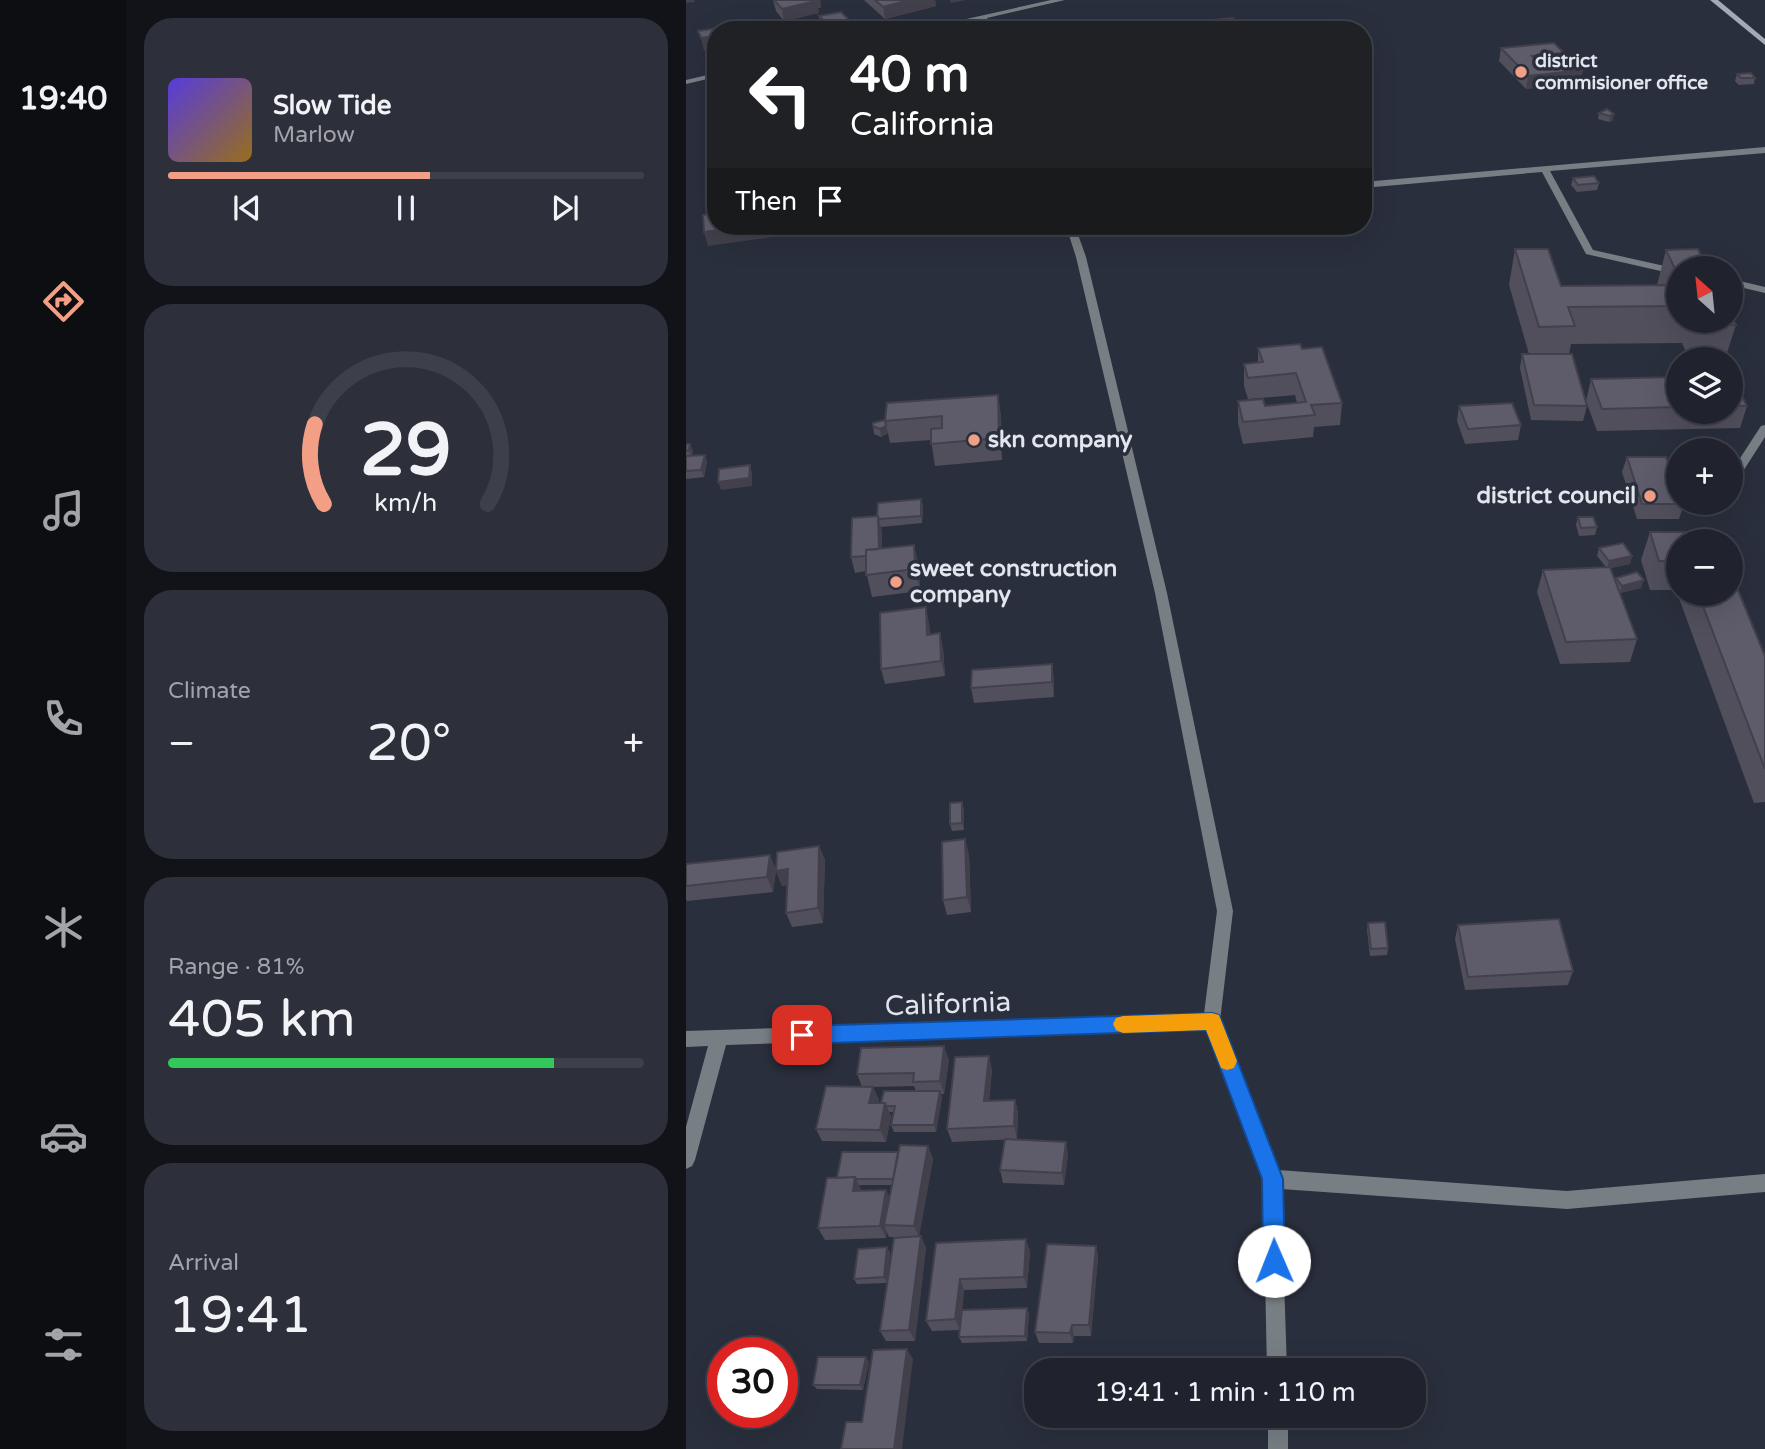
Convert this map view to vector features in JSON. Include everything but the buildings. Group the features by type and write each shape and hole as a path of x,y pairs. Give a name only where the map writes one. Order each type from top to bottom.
{"street":[{"path":"960,21 1062,0"},
{"path":"1714,0 1765,43"},
{"path":"982,16 984,21"},
{"path":"686,82 707,77"},
{"path":"1372,184 1765,150"},
{"path":"1545,170 1589,252 1666,269"},
{"path":"1073,235 1081,257 1161,593 1225,911 1212,1021 1272,1179 1277,1358"},
{"path":"1743,285 1765,290"},
{"path":"1743,462 1765,428"},
{"name":"California","path":"686,1039 1212,1021"},
{"path":"686,1160 719,1038"},
{"path":"1272,1179 1567,1200 1765,1183"},
{"path":"1278,1428 1278,1449"}],"slow traffic":[{"path":"1123,1024 1212,1021 1227,1061"}],"place":[{"name":"district commisioner office","path":"1521,72"},
{"name":"skn company","path":"974,440"},
{"name":"district council","path":"1650,496"},
{"name":"sweet construction company","path":"896,582"}],"route":[{"path":"802,1035 1212,1021 1272,1179 1274,1261"}]}
